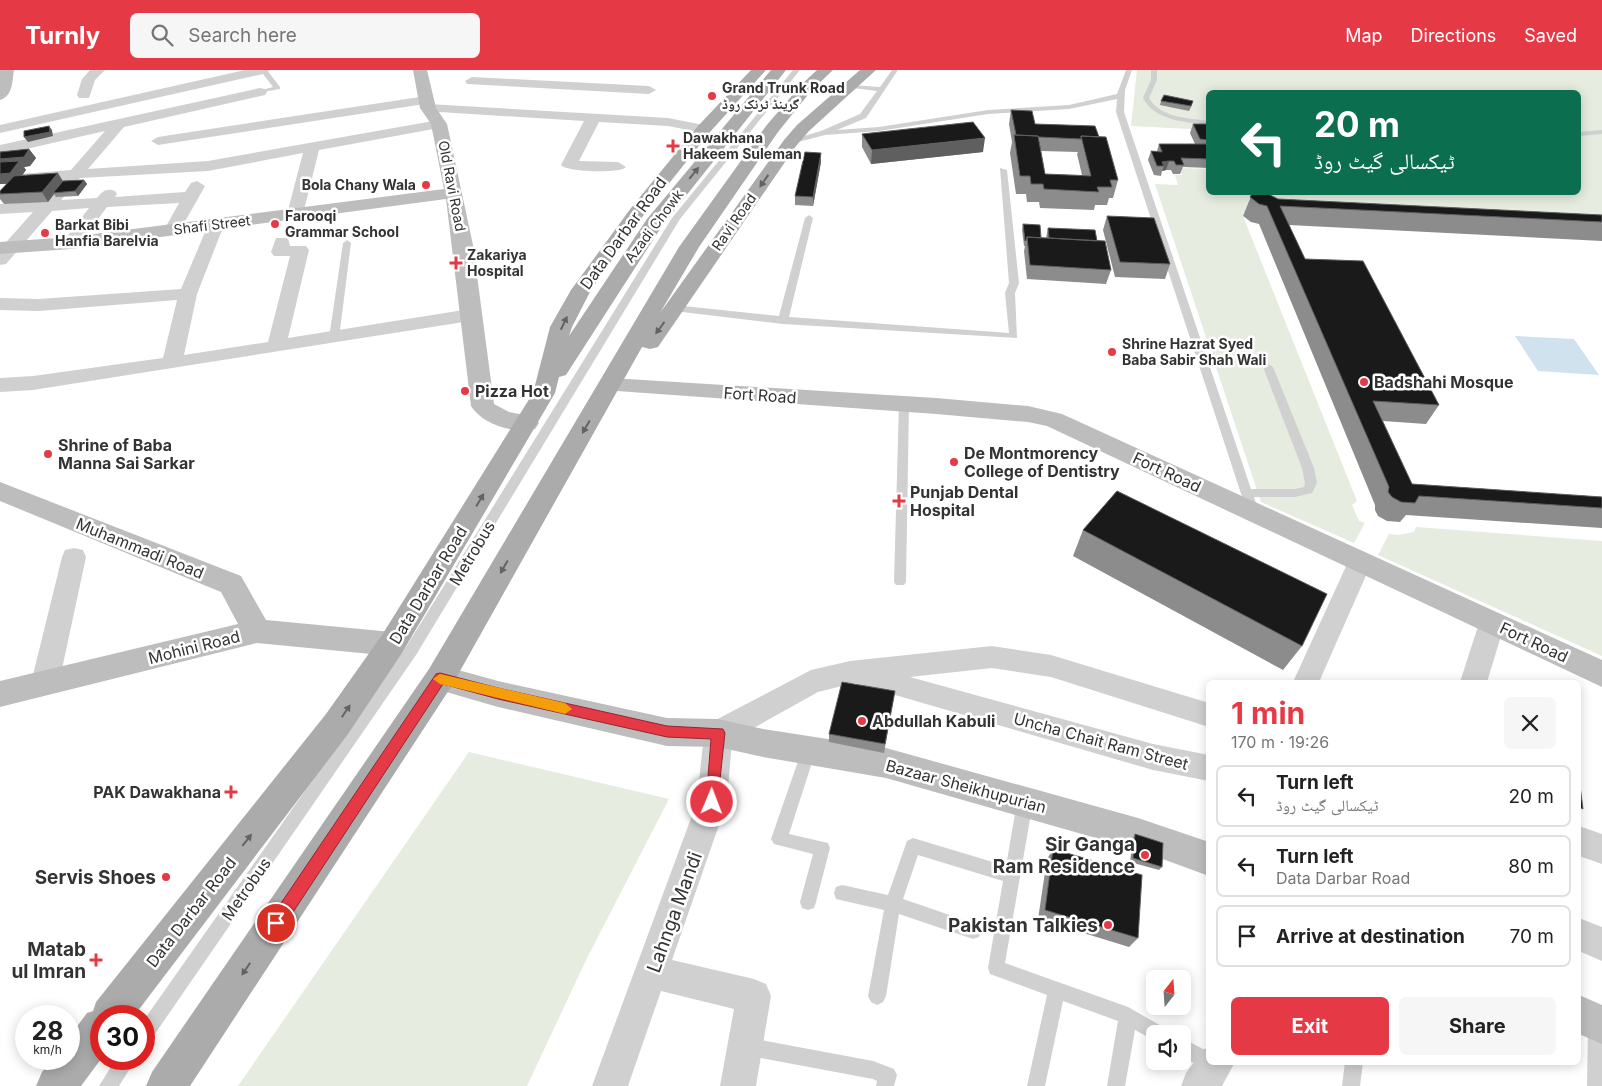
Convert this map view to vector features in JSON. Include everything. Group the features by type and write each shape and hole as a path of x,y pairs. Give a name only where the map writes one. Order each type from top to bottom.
{"main road":[{"path":"704,129 759,70"},
{"name":"Azadi Chowk","path":"544,393 613,283 654,223 780,70"},
{"path":"166,1086 440,678 610,385 658,297 689,247 772,129 806,88 826,70"},
{"name":"Ravi Road","path":"610,385 634,364 790,143 804,128 869,70"},
{"name":"Data Darbar Road","path":"119,1005 337,724 392,644 544,393 562,327 580,290 631,219 704,129"},
{"path":"56,1086 90,1041"}],"street":[{"path":"0,95 3,92 7,70"},
{"path":"84,95 89,78 98,70"},
{"path":"0,129 263,70"},
{"name":"Old Ravi Road","path":"420,70 454,194 463,245 470,315 483,406 490,414 498,418 527,423"},
{"path":"456,108 475,75 649,90"},
{"path":"0,150 260,92"},
{"path":"10,195 61,139 41,105"},
{"path":"158,142 456,108 668,122 704,129"},
{"path":"10,195 74,175 208,166 312,148 431,111"},
{"path":"594,117 569,165 618,167"},
{"path":"3,252 119,124"},
{"path":"295,214 312,148"},
{"path":"172,230 208,166"},
{"path":"71,243 126,172"},
{"name":"Shafi Street","path":"3,252 454,194"},
{"path":"10,195 47,205 191,197"},
{"path":"172,363 188,294 216,225"},
{"path":"276,346 300,250 280,252 282,242"},
{"path":"0,304 38,305 188,294"},
{"path":"0,385 33,383 172,363 470,315"},
{"name":"Fort Road","path":"610,385 904,404 1028,414 1054,420 1250,502 1360,562 1602,674"},
{"name":"Muhammadi Road","path":"0,491 231,584 257,631"},
{"path":"45,683 74,558"},
{"path":"1307,680 1360,562"},
{"path":"1474,680 1492,623"},
{"name":"Mohini Road","path":"0,694 257,631 392,644"},
{"path":"718,733 811,682 850,672 992,657 1051,666 1206,714"},
{"name":"Uncha Chait Ram Street","path":"850,672 1153,757 1206,767"},
{"name":"Bazaar Sheikhupurian","path":"440,678 498,694 667,732 718,733 886,763 1138,834 1206,857"},
{"name":"Lahnga Mandi","path":"610,1086 712,802 718,733"},
{"path":"1581,842 1602,849"},
{"path":"1581,935 1602,944"},
{"path":"652,972 754,996 738,1086"}],"lane":[{"path":"260,92 278,88 263,70"},
{"name":"Metrobus","path":"155,1019 412,651 676,218 797,70"},
{"path":"790,143 824,134 863,116 895,70"},
{"path":"1111,110 1120,96 1125,76 1129,70"},
{"path":"1154,70 1154,80 1146,98 1153,108 1175,116 1206,122"},
{"path":"853,86 880,90"},
{"path":"824,134 879,130 988,112 1088,104 1120,96"},
{"path":"1088,104 1111,110"},
{"path":"1111,110 1250,502 1308,490 1311,483 1308,468 1268,367"},
{"path":"863,116 879,130"},
{"path":"1581,134 1602,132"},
{"path":"674,308 783,321 1014,336 1010,293 1014,284 1003,170"},
{"path":"783,321 810,218"},
{"path":"334,338 347,243"},
{"path":"900,582 904,404"},
{"path":"808,902 822,848 779,839 809,750"},
{"path":"1025,802 996,968 1128,1016 1146,1026"},
{"path":"877,996 894,904 913,846 1012,876"},
{"path":"842,893 894,904 973,931"},
{"path":"1036,1086 1057,990"},
{"path":"1116,1086 1128,1016"},
{"path":"1593,1020 1596,1086"},
{"path":"745,1046 873,1070 888,1075 885,1086"},
{"path":"1191,1054 1210,1068"},
{"path":"1351,1086 1354,1065"},
{"path":"108,1086 119,1070"}],"shaded area":[{"path":"1137,70 1602,70 1602,234 1244,212 1243,216 1357,501 1352,505 1359,521 1365,523 1354,543 1261,502 1155,184 1178,185 1175,175 1182,175 1179,168 1206,169 1206,195 1581,195 1581,90 1206,90 1206,130 1131,126"},
{"path":"1416,527 1602,541 1602,656 1378,555 1389,534 1398,535 1414,532"},
{"path":"469,752 669,799 586,960 527,1086 238,1086"}],"water":[{"path":"1515,336 1574,339 1599,375 1538,371"}],"building":[{"path":"1164,95 1193,101 1191,106 1161,101"},
{"path":"1011,110 1032,111 1035,124 1095,126 1099,137 1081,136 1081,139 1016,135"},
{"path":"973,122 985,138 872,150 862,134"},
{"path":"1193,124 1206,124 1206,140 1200,139"},
{"path":"49,126 50,132 24,137 24,131"},
{"path":"1014,135 1038,136 1045,174 1091,176 1081,136 1106,137 1118,180 1110,180 1112,187 1097,187 1099,192 1044,189 1043,184 1031,184 1030,176 1020,176"},
{"path":"1159,144 1206,144 1206,159 1181,158 1184,165 1176,165 1174,161 1169,161 1162,162 1164,166 1157,166 1151,151 1162,152"},
{"path":"29,149 24,157 0,159 0,152"},
{"path":"805,152 821,153 813,197 795,196"},
{"path":"19,161 10,173 0,174 0,162"},
{"path":"58,173 42,192 0,194 0,191 14,176"},
{"path":"84,180 75,191 53,193 63,181"},
{"path":"1251,195 1270,195 1278,199 1602,215 1602,222 1280,206 1305,259 1363,261 1439,405 1373,401 1412,484 1602,497 1602,508 1419,496 1415,503 1401,502 1392,497 1388,492 1389,487 1267,206 1259,204 1250,197"},
{"path":"1107,216 1154,218 1170,264 1120,262"},
{"path":"1023,224 1040,225 1041,238 1027,237 1025,241"},
{"path":"1048,228 1095,230 1097,241 1049,238"},
{"path":"1027,237 1105,241 1111,270 1030,265"},
{"path":"1117,491 1327,594 1302,646 1083,530"},
{"name":"Abdullah Kabuli","path":"842,682 895,691 885,744 829,734"},
{"name":"Sir Ganga Ram Residence","path":"1135,834 1163,843 1162,867 1133,858"},
{"path":"1053,849 1142,875 1138,938 1045,910"}],"slow traffic":[{"path":"440,679 565,709"}],"place":[{"name":"Grand Trunk Road گرینڈ ٹرنک روڈ","path":"712,96"},
{"name":"Dawakhana Hakeem Suleman","path":"673,146"},
{"name":"Bola Chany Wala","path":"426,185"},
{"name":"Farooqi Grammar School","path":"275,224"},
{"name":"Barkat Bibi Hanfia Barelvia","path":"45,233"},
{"name":"Zakariya Hospital","path":"456,263"},
{"name":"Shrine Hazrat Syed Baba Sabir Shah Wali","path":"1112,352"},
{"name":"Badshahi Mosque","path":"1364,382"},
{"name":"Pizza Hot","path":"465,391"},
{"name":"Shrine of Baba Manna Sai Sarkar","path":"48,454"},
{"name":"De Montmorency College of Dentistry","path":"954,462"},
{"name":"Punjab Dental Hospital","path":"899,501"},
{"name":"Abdullah Kabuli","path":"862,721"},
{"name":"PAK Dawakhana","path":"231,792"},
{"name":"Sir Ganga Ram Residence","path":"1145,855"},
{"name":"Servis Shoes","path":"166,877"},
{"name":"Pakistan Talkies","path":"1108,925"},
{"name":"Matab ul Imran","path":"96,960"}],"route":[{"path":"276,923 440,678 498,694 667,732 718,733 712,802"}]}
